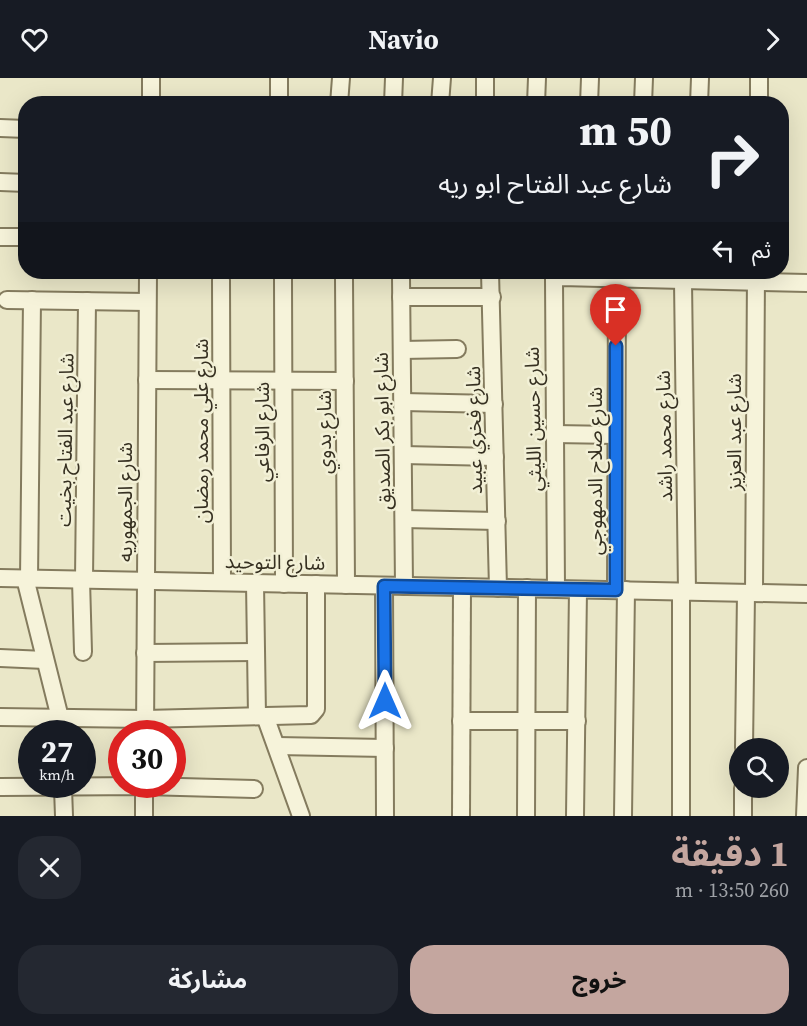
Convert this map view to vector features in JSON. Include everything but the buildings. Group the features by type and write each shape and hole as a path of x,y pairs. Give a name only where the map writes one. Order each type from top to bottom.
{"street":[{"path":"151,78 151,96"},
{"path":"279,78 279,96"},
{"path":"340,96 341,78"},
{"path":"393,96 394,78"},
{"path":"441,96 442,78"},
{"path":"485,78 485,96"},
{"path":"537,78 537,96"},
{"path":"589,96 590,78"},
{"path":"643,96 644,78"},
{"path":"699,96 700,78"},
{"path":"759,78 759,96"},
{"path":"0,128 18,129"},
{"path":"0,182 18,183"},
{"path":"0,237 18,237"},
{"name":"شارع الجمهوريه","path":"145,720 148,279"},
{"name":"شارع الرفاعي","path":"283,279 284,584"},
{"name":"شارع بدوي","path":"344,279 346,585"},
{"name":"شارع ابو بكر الصديق","path":"401,279 404,586"},
{"name":"شارع فخري عبيد","path":"491,279 498,588"},
{"name":"شارع حسين الليثي","path":"556,279 553,281 556,589"},
{"name":"شارع صلاح الدمهوجي","path":"617,279 616,435 621,590 622,816"},
{"name":"شارع محمد راشد","path":"681,816 692,279"},
{"name":"شارع عبد العزيز","path":"744,738 750,593 755,279"},
{"path":"772,279 807,283"},
{"name":"شارع علي محمد رمضان","path":"221,280 222,582"},
{"path":"401,297 492,297"},
{"path":"7,300 147,302"},
{"path":"32,300 27,578 60,718"},
{"name":"شارع عبد الفتاح بخيت","path":"83,652 82,580 87,301"},
{"path":"402,350 457,349"},
{"path":"147,380 345,381"},
{"path":"403,402 494,404"},
{"path":"555,434 616,435"},
{"path":"403,455 495,457"},
{"path":"404,519 496,521"},
{"name":"شارع التوحيد","path":"0,578 807,594"},
{"path":"255,583 256,652 261,716 277,746 301,816"},
{"path":"186,722 261,716 311,715 315,711 316,584"},
{"path":"384,586 385,816"},
{"path":"461,816 462,587"},
{"path":"526,816 527,588"},
{"path":"575,816 578,590"},
{"path":"145,653 256,652"},
{"path":"0,658 45,660"},
{"path":"0,717 60,718 108,723"},
{"path":"461,721 577,721"},
{"path":"277,746 385,747"},
{"path":"805,816 807,768"},
{"path":"0,787 18,787"},
{"path":"186,787 254,789"},
{"path":"63,798 64,816"},
{"path":"144,798 144,816"},
{"path":"743,798 743,816"}],"route":[{"path":"385,701 384,586 616,590 616,346"}]}
